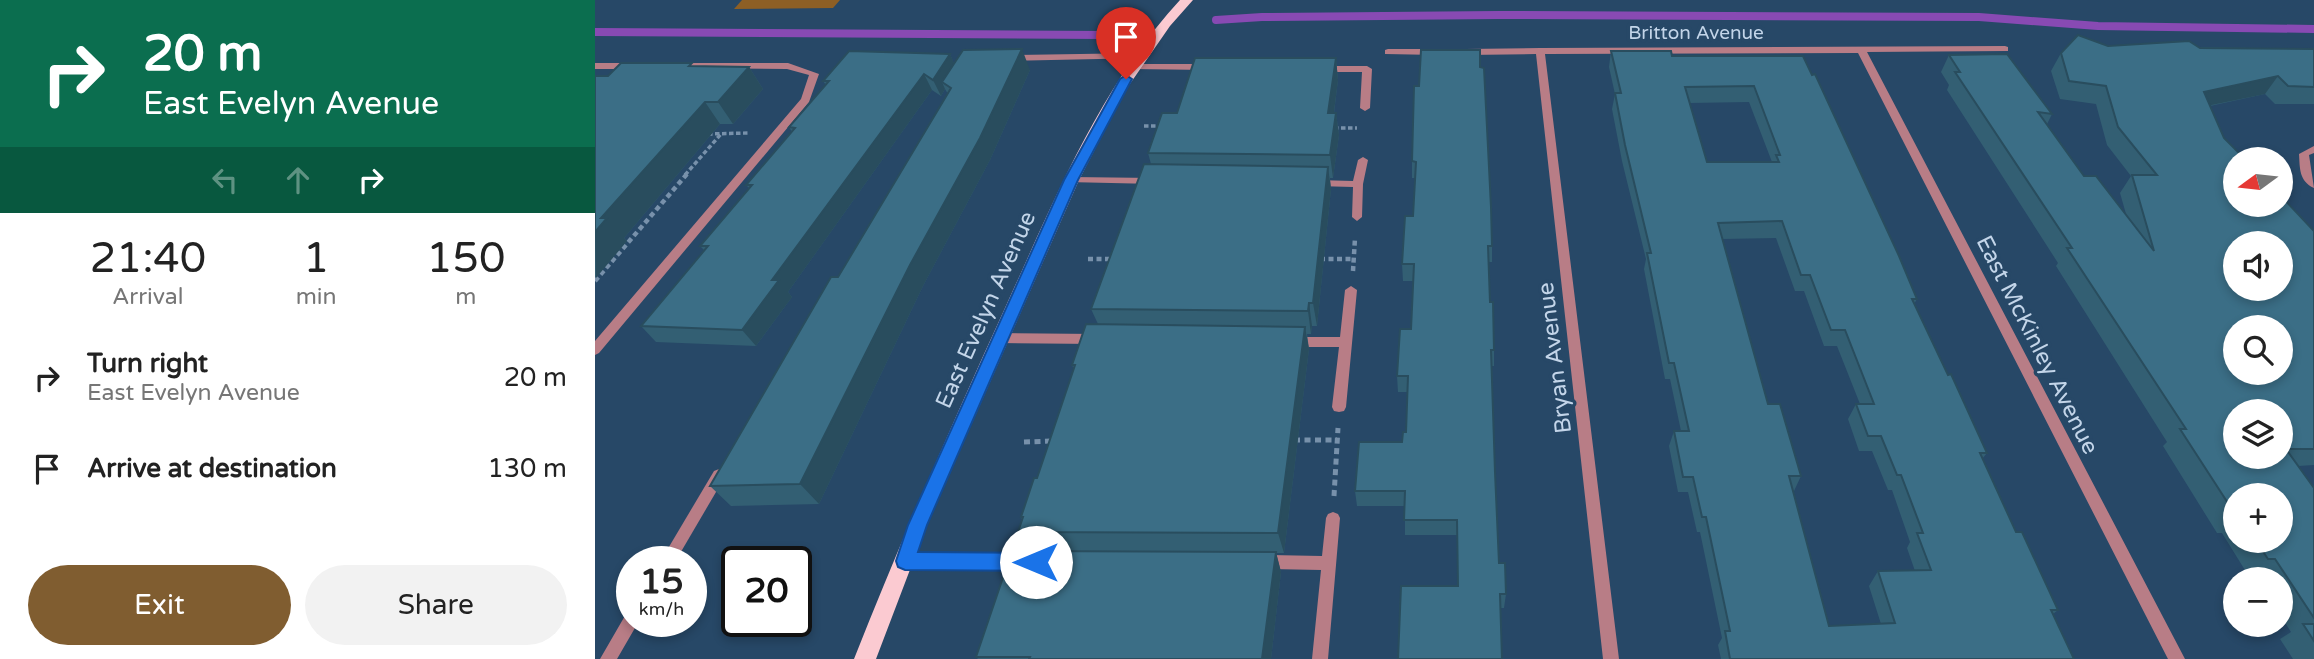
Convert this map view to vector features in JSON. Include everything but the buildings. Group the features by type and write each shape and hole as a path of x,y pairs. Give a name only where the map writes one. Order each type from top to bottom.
{"main road":[{"name":"East Evelyn Avenue","path":"865,659 917,525 1071,180 1118,91 1166,23 1187,0"}],"street":[{"name":"East McKinley Avenue","path":"1861,50 2176,659"},
{"name":"Britton Avenue","path":"1457,52 2005,50"},
{"name":"Bryan Avenue","path":"1540,51 1611,659"},
{"path":"1388,52 1444,52"},
{"path":"996,59 1139,61"},
{"path":"595,66 646,66"},
{"path":"595,350 806,100 814,74 788,66 659,66"},
{"path":"1365,108 1367,69"},
{"path":"2314,149 2304,154 2306,176 2314,185"},
{"path":"1357,216 1358,184 1363,160"},
{"path":"1071,180 1170,181"},
{"path":"1304,183 1358,184"},
{"path":"1339,407 1352,290"},
{"path":"999,338 1115,339"},
{"path":"1278,341 1346,342"},
{"path":"677,546 723,468"},
{"path":"1320,659 1333,518"},
{"path":"905,561 1038,562"},
{"path":"1246,562 1329,563"},
{"path":"608,659 621,637"}],"lane":[{"path":"1139,61 1216,67"},
{"path":"1312,69 1367,69"}],"path":[{"path":"1323,128 1364,128 1365,108"},
{"path":"1144,126 1172,126"},
{"path":"698,135 779,132"},
{"path":"595,281 721,134"},
{"path":"642,213 653,213"},
{"path":"1352,290 1357,216"},
{"path":"1088,259 1116,259"},
{"path":"1312,259 1354,259"},
{"path":"1333,518 1339,407"},
{"path":"1283,440 1337,440"},
{"path":"1024,442 1065,441"}],"shaded area":[{"path":"742,0 840,0 833,8 734,9"}],"waterway":[{"path":"1216,20 1262,17 1498,15 1979,17 2098,26 2314,29"},
{"path":"595,32 1103,35"}],"route":[{"path":"1036,562 905,561 917,525 1071,180 1126,79"}]}
